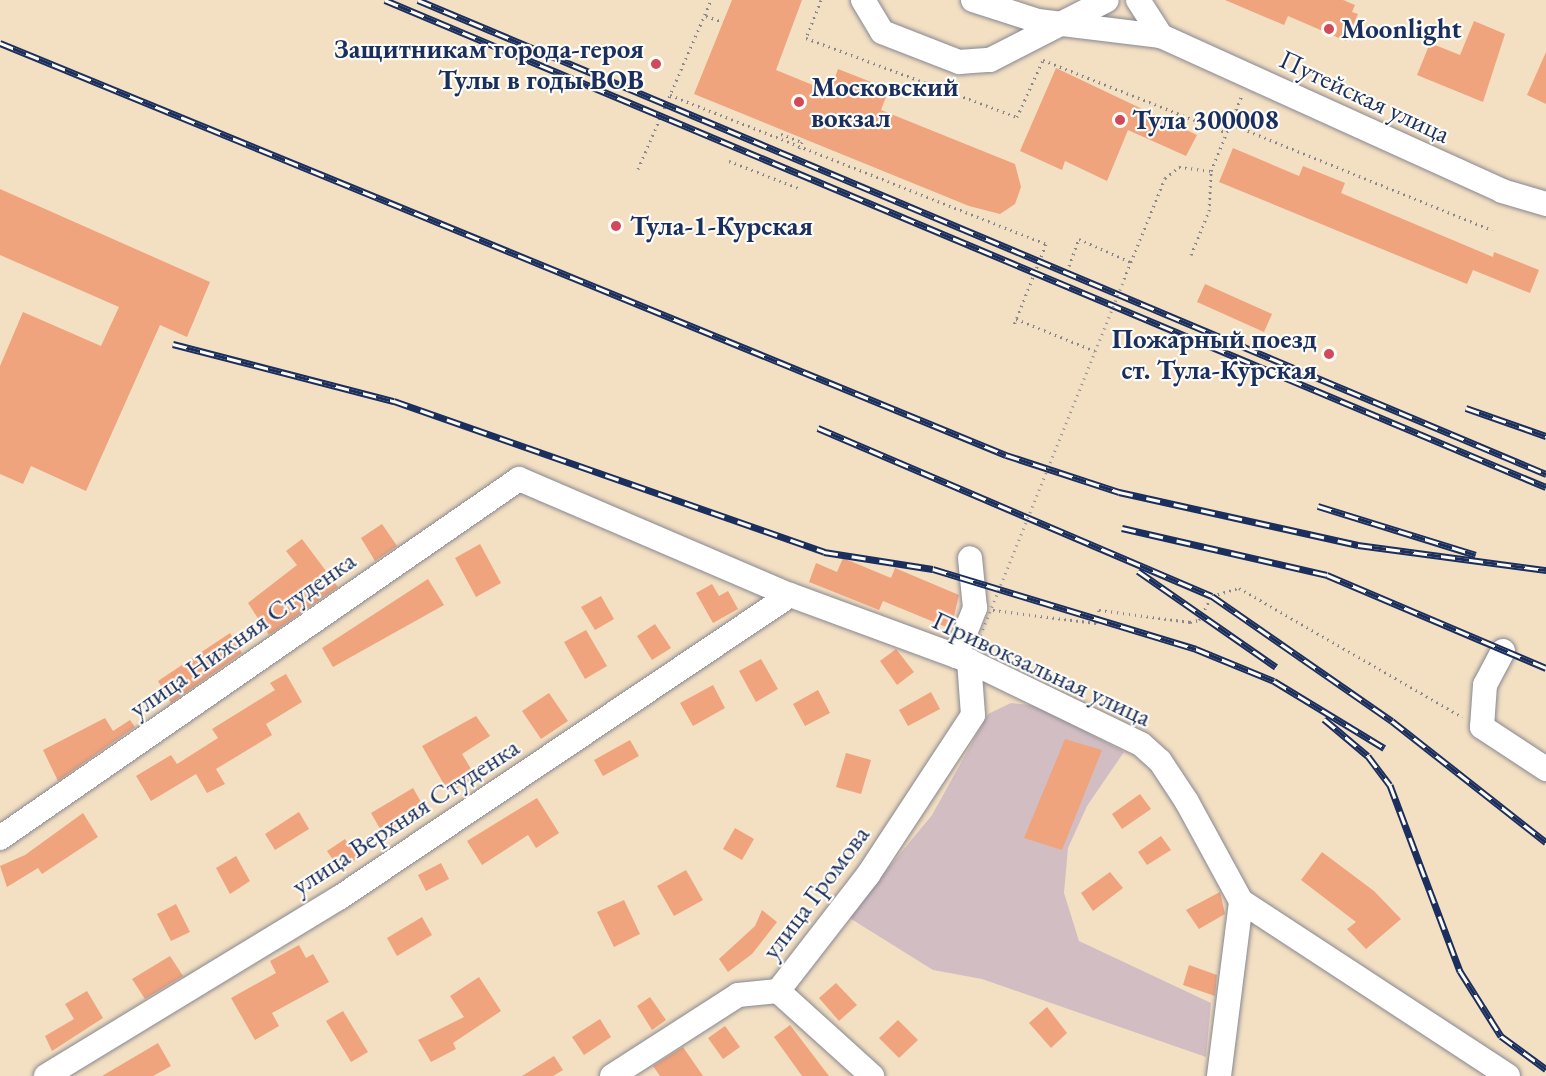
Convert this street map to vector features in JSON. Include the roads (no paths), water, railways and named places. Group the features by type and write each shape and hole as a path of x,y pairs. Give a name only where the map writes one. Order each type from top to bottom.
{"street":[{"path":"863,0 882,32 959,62 990,60 1107,0"},
{"name":"Путейская улица","path":"973,0 1021,18 1161,36 1502,191 1546,204"},
{"path":"1138,0 1161,36"},
{"name":"Привокзальная улица","path":"519,479 790,595 967,655 1141,744 1160,761 1187,802 1241,901 1508,1076"},
{"name":"улица Нижняя Cтуденкa","path":"0,838 519,479"},
{"path":"967,655 975,608 970,558"},
{"name":"улица Верхняя Cтуденка","path":"46,1076 339,898 790,595"},
{"path":"1503,651 1485,685 1482,727 1546,770"},
{"name":"улица Громова","path":"612,1076 738,995 778,991 868,876 973,715 967,655"},
{"path":"1219,1076 1241,901"},
{"path":"778,991 872,1076"}],"railway":[{"path":"385,0 1546,487"},
{"path":"418,0 1546,474"},
{"path":"0,43 1006,455 1119,492 1358,545 1546,570"},
{"path":"173,344 394,401 824,552 933,569 1196,649 1274,681 1384,748"},
{"path":"1466,408 1546,436"},
{"path":"818,428 1212,596 1392,721 1546,842"},
{"path":"1318,506 1476,555"},
{"path":"1122,528 1327,575 1546,668"},
{"path":"1138,571 1276,667"},
{"path":"1324,719 1368,756 1390,785 1460,971 1501,1036 1546,1069"}],"place":[{"name":"Moonlight","path":"1329,29"},
{"name":"Защитникам города-героя Тулы в годы ВОВ","path":"656,64"},
{"name":"Московский вокзал","path":"799,102"},
{"name":"Тула 300008","path":"1120,120"},
{"name":"Тула-1-Курская","path":"616,226"},
{"name":"Пожарный поезд ст. Тула-Курская","path":"1329,354"}]}
